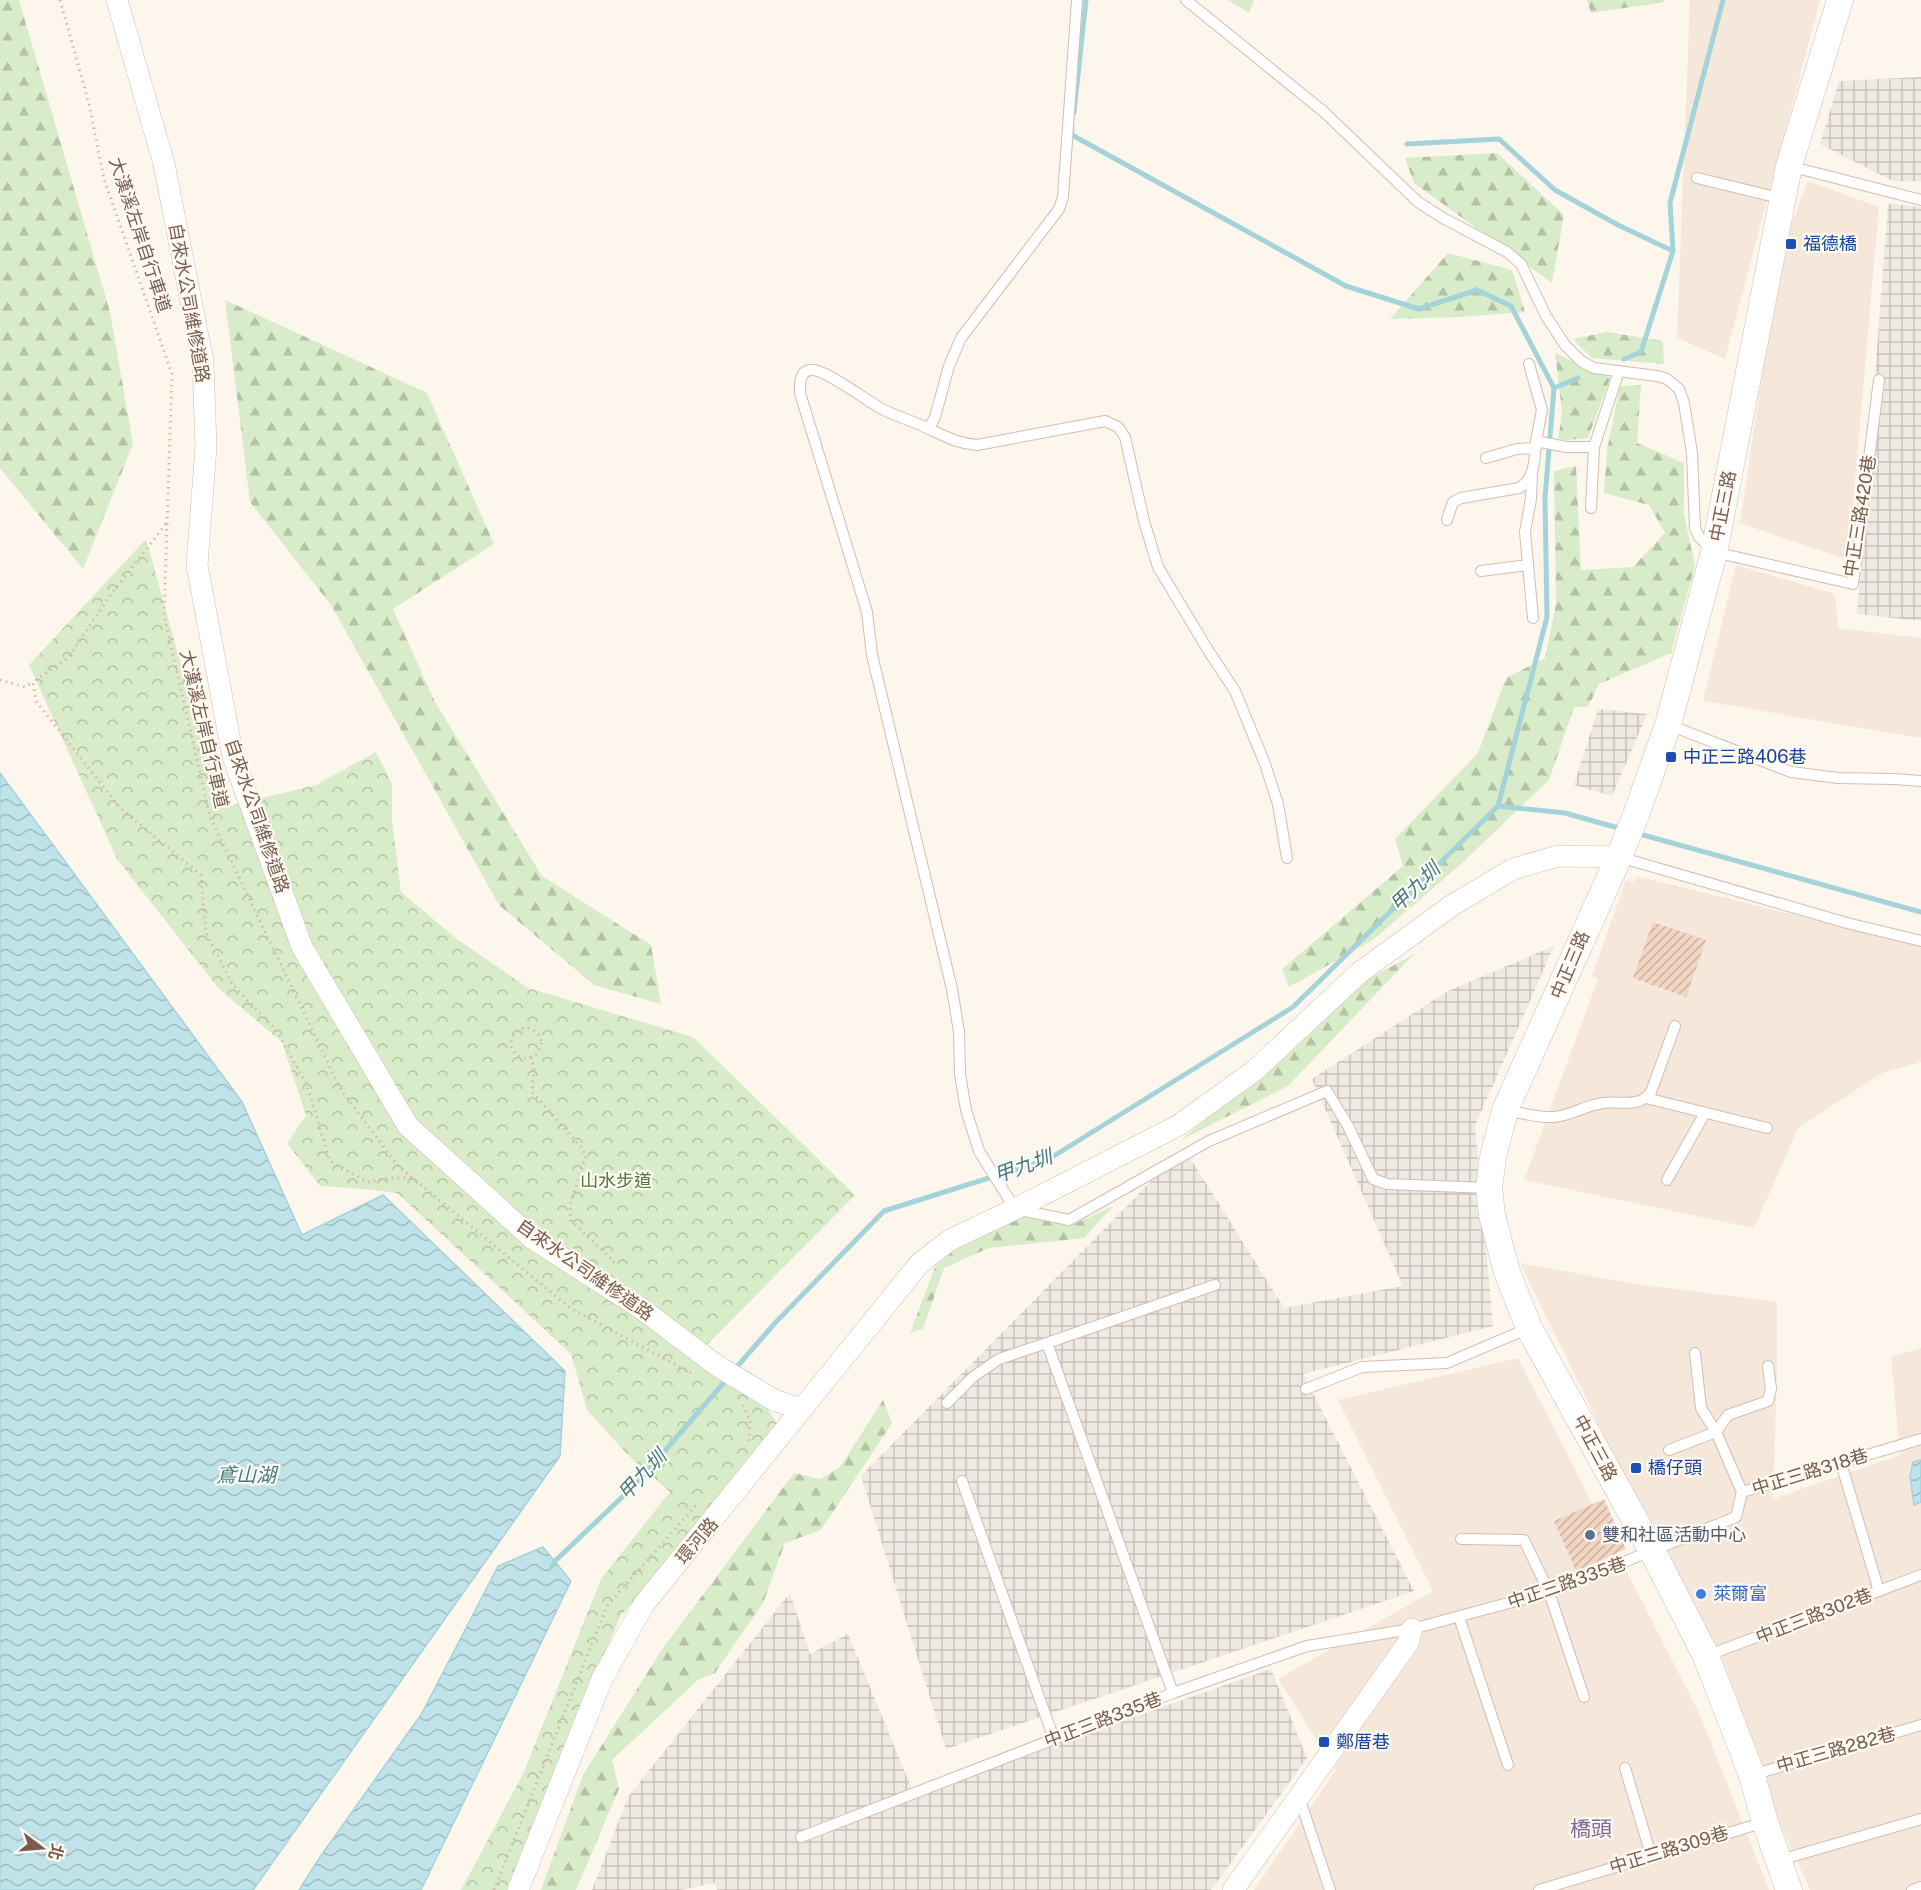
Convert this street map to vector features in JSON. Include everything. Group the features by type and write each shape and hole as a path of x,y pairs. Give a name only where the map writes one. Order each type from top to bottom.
{"street":[{"name":"自來水公司維修道路","path":"117,0 164,164 203,362 206,447 197,565 233,757 302,947 408,1126 533,1239 642,1310 716,1365 774,1400 801,1409"},
{"name":"中正三路","path":"1789,1890 1765,1822 1752,1775 1706,1656 1657,1560 1529,1328 1507,1272 1492,1215 1489,1188 1493,1156 1505,1110 1620,853 1668,725 1714,552 1789,166 1840,0"},
{"name":"環河路","path":"518,1890 602,1678 645,1604 920,1263 950,1240 1179,1125 1254,1071 1359,973 1451,906 1513,869 1558,856 1620,853"},
{"path":"1233,1890 1408,1642 1412,1629"}],"lane":[{"path":"929,429 935,417 949,366 961,338 1059,209 1063,197 1077,0"},
{"path":"1186,0 1323,112 1418,202 1507,252 1521,264 1546,316 1565,345 1581,361 1594,368 1657,376 1679,389 1684,403 1692,453 1695,528 1699,537 1714,552"},
{"path":"1789,166 1921,200"},
{"path":"1697,178 1784,199"},
{"path":"1529,363 1542,410 1525,532 1533,618"},
{"path":"1287,858 1278,804 1235,691 1158,567 1144,521 1125,437 1118,427 1105,421 977,445 950,441 929,429 881,409 817,370 803,373 800,380 800,393 867,612 872,655 952,989 959,1032 960,1074 966,1110 979,1151 1015,1209 1069,1220 1209,1141 1327,1091 1348,1126 1374,1179 1387,1184 1489,1188"},
{"path":"1591,508 1594,447 1619,371"},
{"name":"中正三路420巷","path":"1714,552 1853,584 1879,380"},
{"path":"1486,458 1538,444 1594,447"},
{"path":"1447,520 1453,502 1461,498 1519,488 1532,474"},
{"path":"1481,571 1528,565"},
{"path":"1668,725 1791,772 1838,778 1894,778 1921,781"},
{"path":"1620,853 1847,923 1921,941"},
{"path":"1505,1110 1550,1117 1567,1115 1599,1103 1632,1103 1646,1098 1651,1092 1675,1026"},
{"path":"1646,1098 1767,1128"},
{"path":"1667,1180 1705,1113"},
{"path":"947,1403 973,1377 999,1359 1215,1285"},
{"path":"1306,1389 1362,1366 1447,1363 1529,1328"},
{"path":"1047,1343 1173,1693"},
{"path":"1695,1353 1701,1408 1716,1432 1742,1492"},
{"path":"1670,1450 1716,1432 1728,1415 1768,1401 1771,1389 1768,1366"},
{"name":"中正三路318巷","path":"1651,1552 1737,1517 1742,1492 1921,1439"},
{"path":"1841,1463 1879,1591"},
{"path":"962,1481 1054,1739"},
{"path":"1461,1539 1524,1540 1550,1592 1584,1697"},
{"name":"中正三路335巷","path":"801,1837 1173,1693 1307,1646 1412,1629 1459,1617 1550,1592 1651,1552"},
{"name":"中正三路302巷","path":"1706,1656 1921,1575"},
{"path":"1459,1617 1508,1765"},
{"name":"中正三路282巷","path":"1752,1775 1921,1725"},
{"path":"1625,1768 1651,1855"},
{"path":"1299,1797 1330,1890"},
{"path":"1780,1860 1921,1820"},
{"name":"中正三路309巷","path":"1539,1890 1765,1822"},
{"path":"1912,1890 1921,1887"}],"path":[{"name":"大漢溪左岸自行車道","path":"60,0 89,104 104,179 172,374 164,615 210,817 341,1090 398,1166 570,1308 694,1374"},
{"path":"0,680 25,687 68,658 111,594 167,524"},
{"path":"33,682 36,701 120,808 201,875 206,933 233,986 276,1030 307,1085 330,1161 368,1182 414,1178"},
{"path":"529,1029 537,1034 541,1042 538,1051 531,1057 516,1055 511,1046 513,1036 520,1030 529,1029"},
{"path":"531,1057 534,1068 532,1092 581,1147 586,1156 570,1205 571,1221 614,1261 602,1284"},
{"path":"749,1446 756,1439"}],"shaded area":[{"path":"1690,0 1820,0 1725,359 1677,338"},
{"path":"1921,77 1921,181 1893,181 1820,144 1839,81"},
{"path":"1808,181 1879,207 1848,560 1740,523 1780,255"},
{"path":"1888,204 1921,207 1921,621 1857,614"},
{"path":"1736,565 1835,594 1838,628 1921,638 1921,738 1703,701"},
{"path":"1598,709 1647,714 1612,796 1574,785"},
{"path":"1636,876 1921,946 1921,1062 1882,1073 1798,1128 1754,1228 1524,1180 1598,979 1592,976 1626,880 1634,882"},
{"path":"1554,946 1475,1126 1493,1326 1303,1374 1414,1591 946,1749 861,1476 1184,1148 1284,1308 1403,1286 1312,1079 1448,991"},
{"path":"1520,1263 1630,1283 1777,1302 1773,1499 1900,1455 1891,1357 1921,1348 1921,1890 1810,1890 1592,1410"},
{"path":"1518,1358 1700,1715 1769,1890 1254,1890 1336,1770 1278,1679 1433,1591 1338,1400"},
{"path":"790,1593 810,1654 848,1634 914,1794 1271,1669 1307,1758 1211,1890 717,1890 715,1883 681,1890 592,1890 628,1797"}],"green space":[{"path":"0,0 19,0 110,312 133,444 83,569 0,468"},
{"path":"1228,0 1254,0 1249,13"},
{"path":"1587,0 1664,0 1664,2 1591,13"},
{"path":"1497,153 1564,215 1552,283 1414,183 1405,158"},
{"path":"1448,253 1512,270 1525,312 1390,319"},
{"path":"225,300 427,393 494,544 393,609 435,702 542,876 651,945 661,1004 594,985 499,905 331,605 250,502"},
{"path":"1607,332 1663,341 1664,364 1592,358 1573,339"},
{"path":"1555,353 1610,378 1588,438 1558,441 1562,411"},
{"path":"1641,385 1637,443 1684,463 1684,514 1695,566 1671,653 1599,684 1588,707 1574,707 1549,780 1461,864 1373,940 1289,987 1282,969 1403,866 1395,839 1478,753 1506,678 1545,658 1556,604 1554,471 1576,466 1581,570 1633,567 1665,533 1649,505 1604,493 1607,450 1620,386"},
{"name":"山水步道","path":"146,539 221,808 316,785 376,752 392,784 392,819 401,892 457,939 528,988 693,1037 855,1195 694,1358 767,1408 777,1423 716,1507 620,1617 509,1890 461,1890 523,1774 601,1579 670,1492 627,1454 587,1410 571,1354 397,1193 320,1186 287,1143 306,1116 282,1042 219,989 117,859 29,665"},
{"path":"1414,954 1288,1086 1181,1140 1296,1045 1365,981"},
{"path":"1113,1206 1084,1238 989,1248 944,1268 923,1329 910,1333 940,1254 1015,1215 1070,1226"},
{"path":"883,1400 892,1423 821,1530 785,1543 763,1603 715,1673 699,1679 612,1760 619,1789 576,1890 541,1890 583,1775 663,1648 794,1473 820,1479 840,1467"}],"water":[{"name":"鳶山湖","path":"0,773 242,1102 302,1235 383,1195 565,1371 560,1456 253,1890 0,1890"},
{"path":"1921,1460 1921,1502 1914,1505 1910,1477 1913,1462"},
{"path":"543,1547 571,1581 421,1890 299,1890 422,1713 498,1566"}],"building":[{"path":"1653,922 1706,940 1686,997 1633,978"},
{"name":"雙和社區活動中心","path":"1604,1499 1626,1549 1576,1571 1554,1521"}],"waterway":[{"path":"1074,112 1086,0"},
{"path":"1624,359 1641,352 1673,251 1670,203 1723,0"},
{"path":"1072,130 1072,135 1346,286 1419,309 1477,290 1511,306 1554,388 1545,498 1547,617 1498,806"},
{"path":"1407,144 1499,139 1555,190 1618,225 1673,251"},
{"path":"1554,388 1578,378"},
{"name":"甲九圳","path":"735,1369 775,1323 884,1211 1049,1159 1293,1007 1498,806 1565,813 1622,829"},
{"name":"甲九圳","path":"1636,833 1921,912"},
{"name":"甲九圳","path":"552,1567 555,1561 637,1483 727,1379"}],"place":[{"name":"福德橋","path":"1791,244"},
{"name":"中正三路406巷","path":"1671,757"},
{"name":"橋仔頭","path":"1636,1468"},
{"name":"雙和社區活動中心","path":"1590,1535"},
{"name":"萊爾富","path":"1701,1594"},
{"name":"鄭厝巷","path":"1324,1742"}],"district":[{"name":"橋頭","path":"1591,1829"}]}
